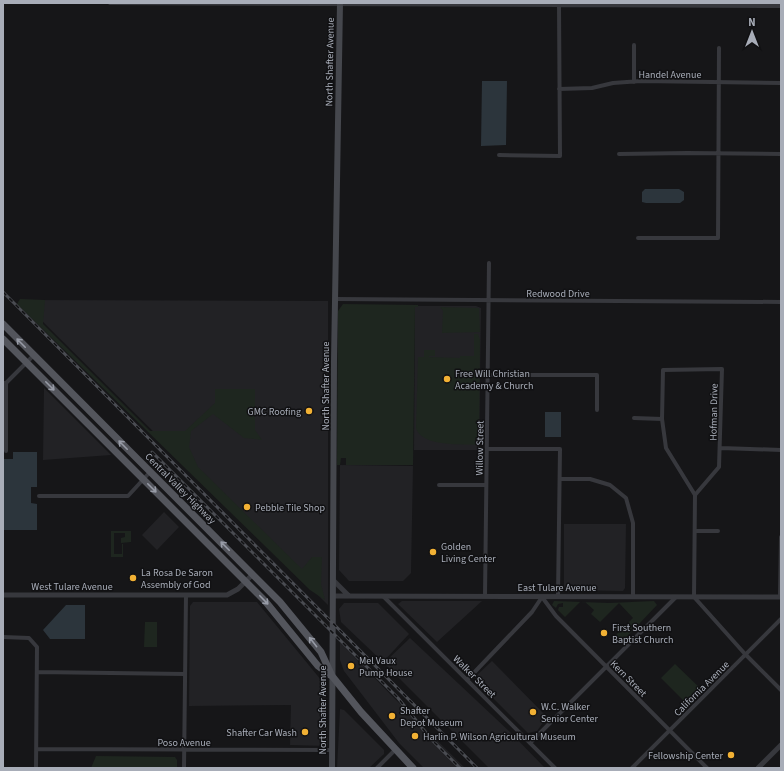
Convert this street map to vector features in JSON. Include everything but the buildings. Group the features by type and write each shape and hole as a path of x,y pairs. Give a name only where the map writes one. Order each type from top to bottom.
{"main road":[{"name":"North Shafter Avenue","path":"332,768 335,300 340,4"},
{"name":"Central Valley Highway","path":"3,324 285,607 321,652 332,676"},
{"name":"Central Valley Highway","path":"3,339 246,582 282,620 318,666 332,676 395,750 413,768"}],"street":[{"path":"110,3 781,6"},
{"path":"499,155 560,156 559,6"},
{"path":"634,45 634,82"},
{"path":"638,238 718,238 719,48"},
{"name":"Handel Avenue","path":"559,89 592,88 613,83 634,82 781,82"},
{"path":"619,154 781,154"},
{"name":"Willow Street","path":"485,596 489,263"},
{"name":"Redwood Drive","path":"335,300 781,302"},
{"path":"6,451 5,383 34,355"},
{"name":"Hofman Drive","path":"722,369 721,448 719,467 695,495 666,448 662,419 663,370 722,369"},
{"path":"487,375 597,375 597,410"},
{"path":"634,418 662,419"},
{"path":"486,448 560,449 558,596"},
{"path":"721,448 781,450"},
{"path":"39,496 128,496 142,478 150,472"},
{"path":"560,479 590,479 597,481 610,485 626,498 633,523 633,597"},
{"path":"439,485 486,485"},
{"path":"695,495 694,597 745,654 781,690"},
{"path":"695,531 718,531"},
{"path":"781,537 781,598"},
{"name":"West Tulare Avenue","path":"3,594 227,595 246,582 253,574"},
{"path":"333,580 349,596"},
{"path":"184,768 186,595"},
{"name":"East Tulare Avenue","path":"333,596 781,598"},
{"name":"Walker Street","path":"383,596 555,768"},
{"path":"467,680 532,612 542,597"},
{"name":"Kern Street","path":"542,597 556,616 707,768"},
{"path":"530,743 676,597"},
{"name":"California Avenue","path":"632,768 781,619"},
{"path":"3,637 29,638 37,647 36,768"},
{"path":"37,672 185,674"},
{"path":"758,768 781,745"},
{"name":"Poso Avenue","path":"37,749 332,750"},
{"path":"377,768 395,750"}],"shaded area":[{"path":"482,81 507,81 506,145 481,146"},
{"path":"645,189 679,189 684,192 684,200 680,203 642,202 642,192"},
{"path":"20,299 45,300 43,324 150,431 185,431 215,403 215,389 255,389 255,430 262,440 244,438 213,414 191,431 189,447 198,467 302,569 312,557 322,557 321,584 325,600 310,590 17,304"},
{"path":"21,300 328,301 328,605"},
{"path":"343,304 418,305 418,307 415,307 413,465 346,465 346,458 341,458 340,465 337,465 338,311"},
{"name":"Free Will Christian Academy & Church","path":"415,306 476,306 481,308 479,450 414,450"},
{"path":"440,307 479,308 480,332 442,333 443,311"},
{"path":"474,334 478,334 480,340 479,445 443,443 426,439 419,434 416,428 418,357 424,357 424,350 435,350 435,356 429,357 460,358 460,356 474,356"},
{"path":"44,388 111,455 43,460"},
{"path":"545,412 561,412 561,437 545,437"},
{"path":"13,452 37,452 37,487 31,487 31,503 37,504 37,530 3,530 3,459 13,459"},
{"path":"340,465 413,466 411,573 403,581 349,581 339,570"},
{"path":"164,512 179,527 157,550 142,535"},
{"path":"564,524 626,524 625,588 623,591 564,589"},
{"path":"111,531 131,531 131,542 121,543 121,538 125,537 125,533 114,533 114,554 122,554 123,544 123,557 111,557"},
{"path":"402,601 482,601 437,642 398,604"},
{"path":"554,601 582,602 580,602 565,617 558,610 559,607 563,607 563,603 558,604 556,608 552,605"},
{"path":"654,601 657,605 621,643 614,637 633,618 619,603 600,622 591,614 594,610 585,602 609,603"},
{"path":"193,602 257,602 326,686 328,746 290,745 291,705 189,706 190,606"},
{"path":"344,603 378,603 409,634 383,662 341,622 339,609"},
{"path":"66,605 85,605 85,639 50,639 43,630"},
{"path":"145,622 157,622 157,647 144,647"},
{"path":"410,638 512,734 545,768 489,768 384,663"},
{"path":"340,642 465,768 424,768 399,743 344,671 340,660"},
{"path":"492,661 547,717 537,731 528,733 476,681 476,676"},
{"path":"675,664 701,689 686,703 661,678"},
{"path":"340,709 344,710 384,750 384,754 369,768 337,768"},
{"path":"96,756 175,757 177,760 177,768 91,768"}],"railway":[{"path":"3,292 477,768"},
{"path":"152,452 398,698 431,739 460,768"}],"place":[{"name":"Free Will Christian Academy & Church","path":"447,379"},
{"name":"GMC Roofing","path":"309,411"},
{"name":"Pebble Tile Shop","path":"247,507"},
{"name":"Golden Living Center","path":"433,552"},
{"name":"La Rosa De Saron Assembly of God","path":"133,578"},
{"name":"First Southern Baptist Church","path":"604,633"},
{"name":"Mel Vaux Pump House","path":"351,666"},
{"name":"W.C. Walker Senior Center","path":"533,712"},
{"name":"Shafter Depot Museum","path":"392,716"},
{"name":"Shafter Car Wash","path":"305,732"},
{"name":"Harlin P. Wilson Agricultural Museum","path":"415,736"},
{"name":"Fellowship Center","path":"731,755"}]}
